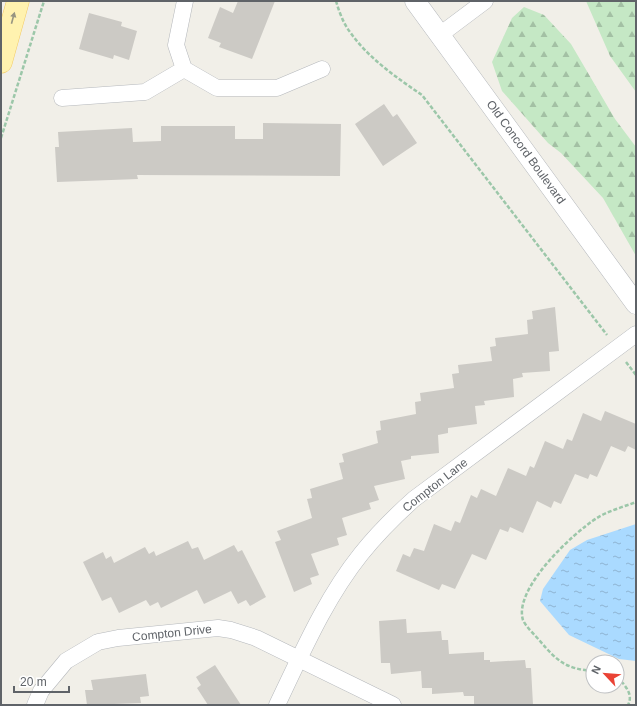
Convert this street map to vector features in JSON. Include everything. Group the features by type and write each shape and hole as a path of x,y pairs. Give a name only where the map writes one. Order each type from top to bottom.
{"main road":[{"path":"1,62 18,1"}],"street":[{"path":"185,1 176,45 184,69 216,88 277,88 322,70"},
{"name":"Old Concord Boulevard","path":"415,1 441,34 636,304"},
{"path":"441,34 485,1"},
{"path":"62,98 145,92 184,69"},
{"name":"Compton Lane","path":"277,705 316,623 348,572 386,525 414,499 636,334"},
{"name":"Compton Drive","path":"35,705 41,690 66,661 98,642 118,638 204,629 231,630 256,638 393,705"}],"path":[{"path":"1,138 44,1"},
{"path":"336,1 350,32 392,74 422,95 617,348 636,375"},
{"path":"585,669 568,666 555,659 523,619 522,608 524,597 536,578 579,531 598,518 636,502"},
{"path":"625,686 628,690 631,700 628,705"}],"green space":[{"path":"586,1 636,1 636,92 610,56"},
{"path":"524,7 544,15 571,44 615,119 636,147 636,256 603,198 561,153 548,143 502,91 492,62 512,18"}],"water":[{"path":"636,524 636,661 625,660 625,654 609,654 569,635 540,601 543,589 570,550 587,540"}],"building":[{"path":"238,1 275,1 252,59 219,47 221,43 208,38 220,7 233,13"},
{"path":"89,13 122,22 121,26 137,31 129,60 114,55 113,59 79,49"},
{"path":"384,104 393,117 397,114 417,143 383,166 355,124"},
{"path":"263,123 341,124 340,176 137,175 138,179 57,182 55,147 59,147 58,132 132,128 133,142 161,141 161,126 235,126 235,139 263,139"},
{"path":"555,307 559,351 549,352 550,371 522,373 523,377 513,379 514,397 484,401 485,405 475,406 477,424 448,428 448,433 438,435 439,453 411,456 411,459 401,461 405,479 374,486 379,500 369,503 371,509 342,518 347,535 337,538 339,545 311,554 319,575 310,578 312,584 294,592 275,542 281,540 277,531 312,518 307,499 312,498 310,489 343,479 339,463 344,462 342,454 378,443 376,431 381,430 380,421 416,414 415,402 421,401 420,393 454,388 452,374 459,373 458,365 492,361 490,347 496,346 495,338 528,334 527,320 533,319 532,311"},
{"path":"605,411 636,424 636,450 628,446 625,452 611,446 597,477 590,474 588,479 575,474 561,504 554,501 551,508 537,501 523,533 510,527 508,532 500,529 486,560 472,554 455,589 442,584 439,590 396,571 403,554 410,557 414,548 424,551 434,524 451,531 455,521 460,523 471,495 477,498 481,489 496,496 508,468 526,476 530,466 534,468 545,441 563,449 567,439 572,441 583,413 601,421"},
{"path":"188,541 192,549 198,547 204,560 234,545 238,552 242,550 266,597 250,606 246,600 238,604 231,591 204,604 197,590 161,608 158,602 150,606 146,600 119,613 111,597 102,601 83,562 103,552 106,559 111,556 114,563 145,547 149,554 154,551 156,556"},
{"path":"406,619 407,633 441,631 442,640 448,640 449,654 484,652 484,660 490,660 490,662 525,660 526,668 531,668 533,705 474,705 474,696 464,696 463,692 432,694 432,688 422,688 421,671 391,674 390,663 381,663 379,621"},
{"path":"215,665 241,705 208,705 197,688 201,685 196,677"},
{"path":"146,674 149,696 140,697 141,703 87,705 85,690 93,690 91,680"}]}
